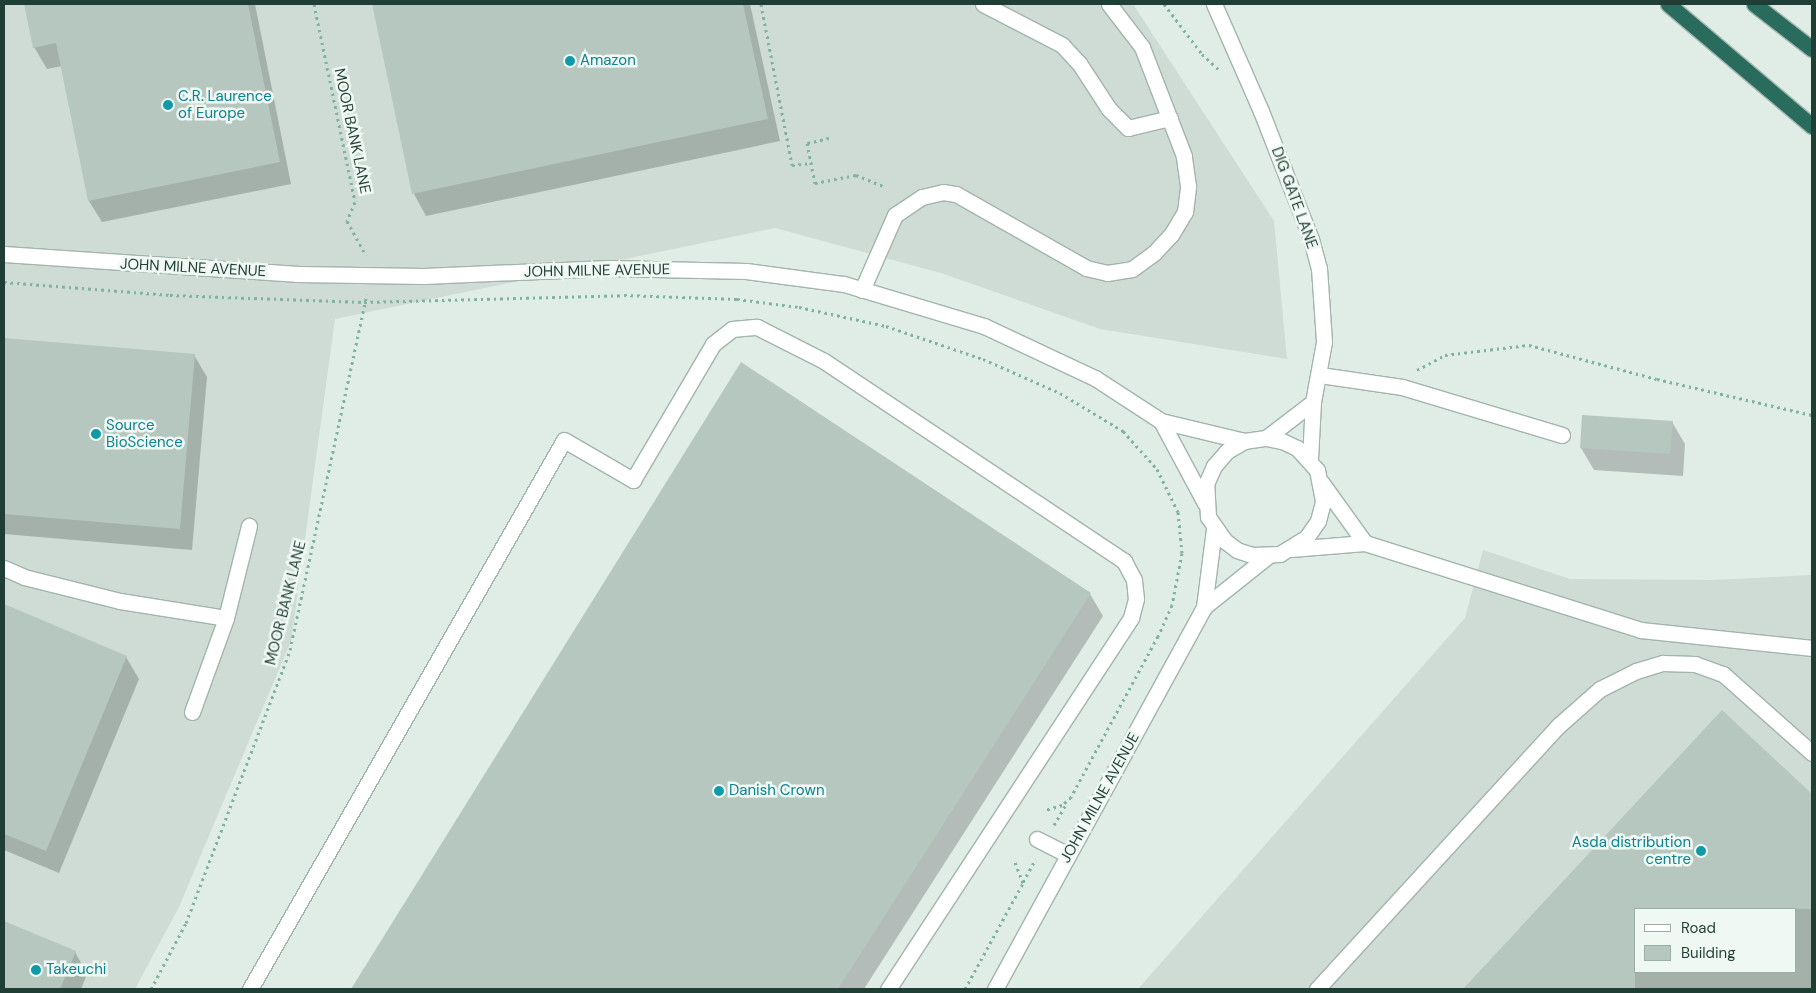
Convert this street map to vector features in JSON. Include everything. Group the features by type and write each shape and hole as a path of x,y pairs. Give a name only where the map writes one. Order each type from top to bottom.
{"highway":[{"path":"1668,4 1812,126"},
{"path":"1754,4 1812,50"}],"street":[{"path":"983,4 1062,46 1079,63 1109,109 1128,128 1170,118"},
{"path":"862,290 895,215 922,197 942,192 956,194 1086,268 1107,273 1132,269 1154,253 1185,212 1188,186 1184,156 1142,47 1109,4"},
{"name":"DIG GATE LANE","path":"1214,4 1246,77 1308,230 1319,268 1324,342 1320,376 1313,402 1310,460"},
{"name":"JOHN MILNE AVENUE","path":"4,254 298,274 424,276 609,268 746,271 862,290 984,326 1095,378 1161,420 1244,441"},
{"path":"250,989 564,440 633,480 712,344 732,329 757,327 824,361 1116,555 1124,561 1134,580 1136,599 1131,618 888,989"},
{"path":"1320,376 1402,387 1562,435"},
{"path":"1266,438 1313,402"},
{"name":"JOHN MILNE AVENUE","path":"1161,420 1205,504"},
{"path":"1365,544 1321,482 1310,460 1290,444 1266,438 1244,441 1227,451 1214,466 1206,484 1205,504 1214,529 1238,550 1268,556 1291,549 1365,544 1641,630 1812,648"},
{"path":"1291,549 1307,537 1318,521 1323,502 1321,482"},
{"path":"192,712 226,618 249,526"},
{"name":"JOHN MILNE AVENUE","path":"995,989 1204,607 1214,529"},
{"name":"JOHN MILNE AVENUE","path":"1204,607 1268,556"},
{"path":"4,568 24,577 120,602 226,618"},
{"path":"1317,989 1558,726 1600,689 1636,671 1671,663 1695,664 1723,674 1812,753"},
{"path":"1037,839 1068,855"}],"path":[{"name":"MOOR BANK LANE","path":"314,4 356,202 347,221 368,258"},
{"path":"761,4 792,165 810,163"},
{"path":"1164,4 1218,71 1246,77"},
{"path":"829,138 807,143 815,183 856,175 883,186"},
{"path":"4,282 170,295 364,302"},
{"name":"MOOR BANK LANE","path":"150,989 186,923 290,650 360,335 367,293"},
{"path":"1402,387 1421,366 1445,355 1529,345 1658,379 1812,414"},
{"path":"1046,810 1062,805 1071,797 1172,605 1182,565 1182,531 1172,496 1157,469"},
{"path":"965,989 1023,883 1014,860"}],"shaded area":[{"path":"4,4 1133,4 1274,221 1287,359 1100,329 941,273 775,228 335,319 291,641 179,907 135,989 4,989"},
{"path":"1483,550 1570,579 1714,580 1812,575 1812,989 1138,989 1465,618"}],"building":[{"name":"C.R. Laurence of Europe","path":"24,4 248,4 280,162 88,201 56,43 33,48"},
{"name":"Amazon","path":"372,4 743,4 768,119 412,194"},
{"name":"Source BioScience","path":"4,338 195,354 180,529 4,514"},
{"name":"Danish Crown","path":"741,362 1091,593 838,989 351,989"},
{"path":"1582,415 1673,421 1670,454 1580,448"},
{"path":"4,604 127,656 46,851 4,834"},
{"name":"Asda distribution centre","path":"1722,710 1812,794 1812,909 1634,908 1635,989 1463,989"},
{"name":"Takeuchi","path":"4,921 76,951 60,989 4,989"}],"place":[{"name":"Amazon","path":"570,61"},
{"name":"C.R. Laurence of Europe","path":"168,105"},
{"name":"Source BioScience","path":"96,434"},
{"name":"Danish Crown","path":"719,791"},
{"name":"Asda distribution centre","path":"1701,851"},
{"name":"Takeuchi","path":"36,970"}]}
